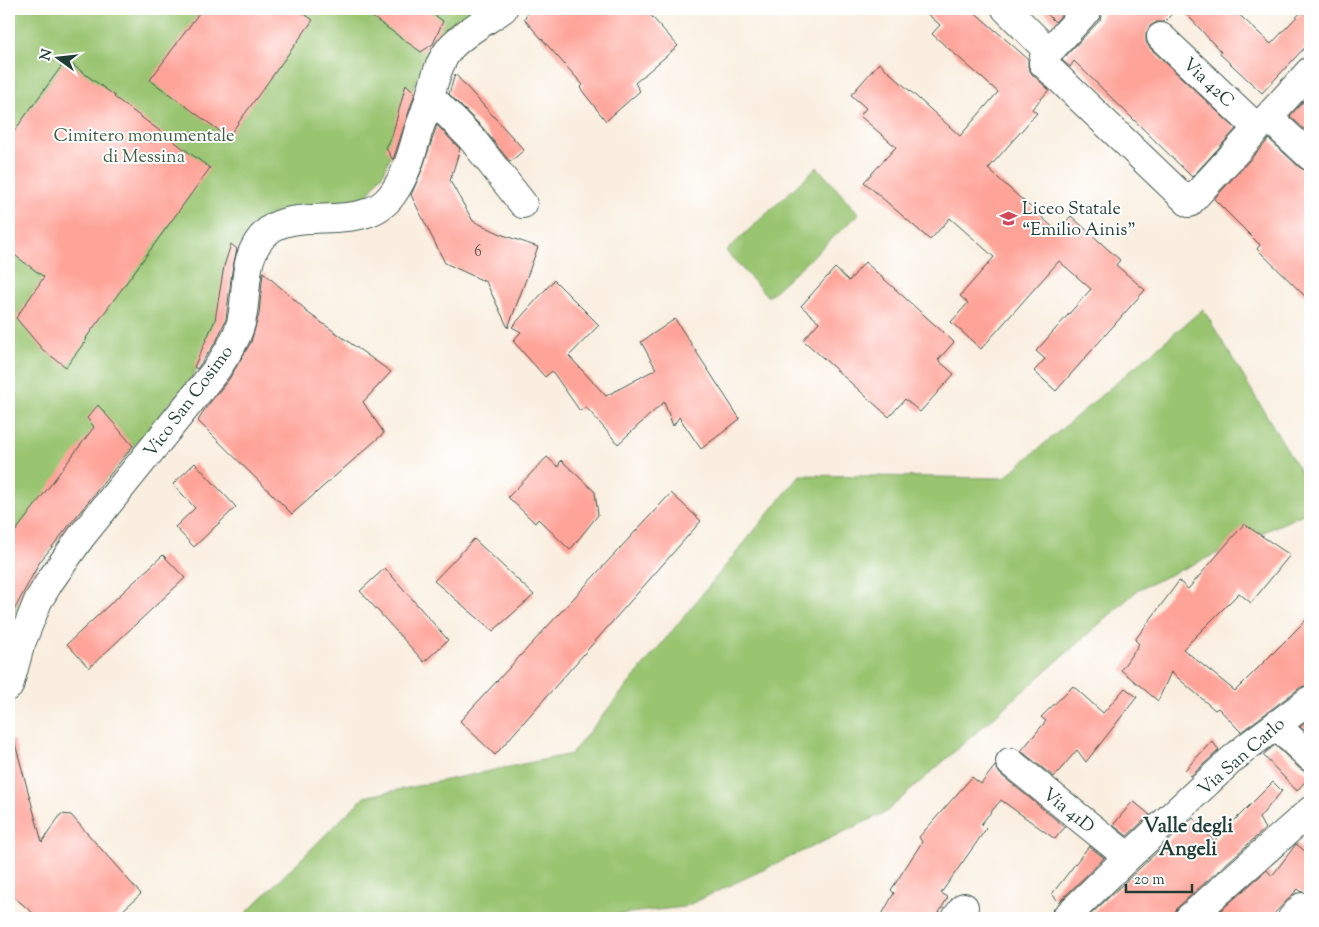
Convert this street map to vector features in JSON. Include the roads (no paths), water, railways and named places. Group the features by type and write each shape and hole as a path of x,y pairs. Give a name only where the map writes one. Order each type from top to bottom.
{"street":[{"name":"Vico San Cosimo","path":"9,686 20,646 38,601 50,581 81,537 216,370 228,351 240,325 246,275 254,248 270,230 281,224 294,221 343,218 378,208 391,197 407,166 442,60 460,39 503,9"},
{"path":"1006,9 1049,52"},
{"path":"1088,9 1044,57 1043,63 1189,203 1310,71"},
{"name":"Via 42C","path":"1161,37 1263,122 1310,156"},
{"path":"430,96 472,139 523,204"},
{"name":"Via San Carlo","path":"1065,918 1229,762 1310,700"},
{"path":"1276,725 1310,757"},
{"name":"Via 41D","path":"1010,762 1128,857"},
{"path":"1189,918 1310,811"}],"place":[{"name":"Liceo Statale “Emilio Ainis”","path":"1008,218"}],"district":[{"name":"Valle degli Angeli","path":"1188,836"}],"park label":[{"name":"Cimitero monumentale di Messina","path":"144,145"}]}
